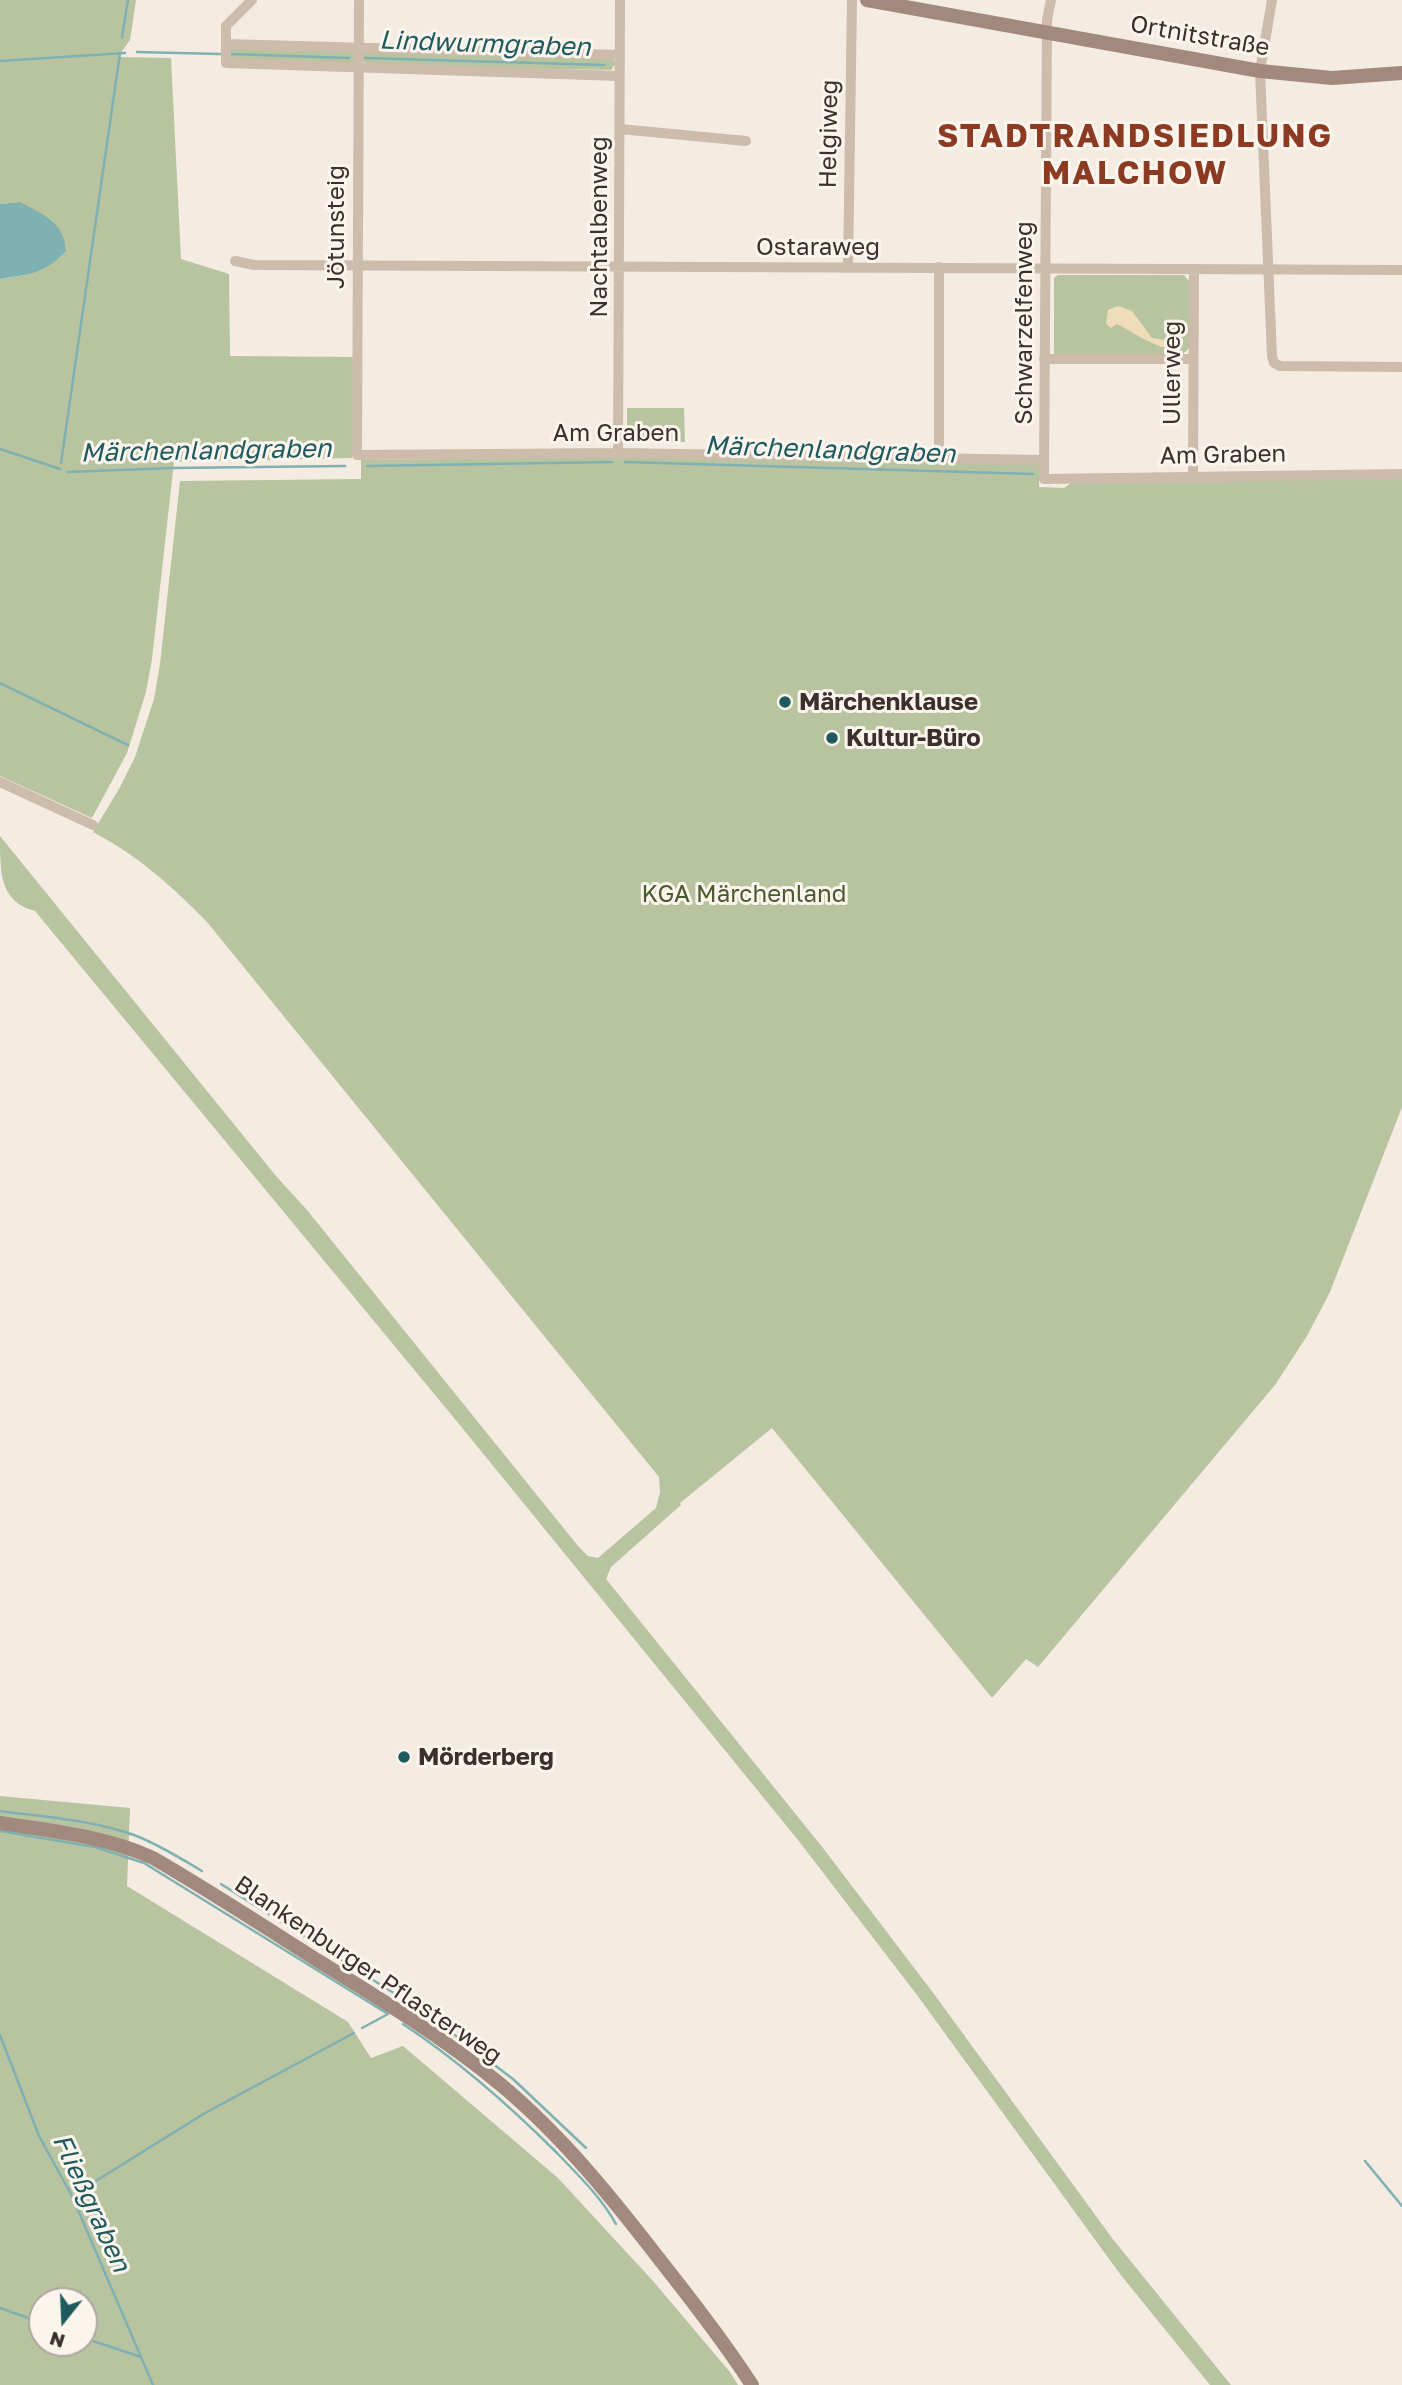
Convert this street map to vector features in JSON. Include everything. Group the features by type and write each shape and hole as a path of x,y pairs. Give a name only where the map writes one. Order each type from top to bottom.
{"main road":[{"name":"Ortnitstraße","path":"867,0 1260,71 1332,78 1402,73"},
{"name":"Blankenburger Pflasterweg","path":"0,1823 79,1835 122,1845 153,1858 407,2016 455,2049 502,2086 590,2172 684,2290 752,2385"}],"street":[{"path":"251,0 226,26 226,63 619,76"},
{"name":"Jötunsteig","path":"357,455 359,0"},
{"name":"Nachtalbenweg","path":"618,453 620,0"},
{"name":"Helgiweg","path":"848,268 852,0"},
{"name":"Schwarzelfenweg","path":"1044,479 1047,32 1051,0"},
{"path":"1272,0 1260,71 1274,363 1280,366 1402,367"},
{"path":"226,44 620,55"},
{"path":"620,129 746,141"},
{"name":"Ostaraweg","path":"235,261 254,265 357,266 1402,270"},
{"path":"939,267 939,457"},
{"name":"Ullerweg","path":"1193,476 1194,270"},
{"path":"1044,359 1193,359"},
{"name":"Am Graben","path":"357,455 618,453 1044,460"},
{"name":"Am Graben","path":"1044,479 1402,474"},
{"path":"0,782 93,825"}],"green space":[{"path":"0,0 136,0 130,40 118,57 171,58 181,259 229,274 230,356 354,357 352,458 174,462 146,692 127,753 92,818 0,776 0,279 25,275 20,202 0,204"},
{"path":"229,48 354,51 355,61 353,65 231,60 228,58"},
{"path":"366,50 611,57 616,63 611,70 371,66 363,61 363,53"},
{"path":"1058,275 1184,275 1190,282 1190,347 1180,357 1054,355 1054,278"},
{"path":"627,408 684,408 685,442 627,441"},
{"name":"KGA Märchenland","path":"616,457 1040,463 1039,487 1064,488 1071,483 1402,478 1402,1107 1330,1292 1307,1336 1275,1385 1038,1667 1026,1659 992,1698 772,1428 680,1503 681,1505 611,1567 606,1579 823,1848 934,1994 1112,2238 1231,2385 1210,2385 1120,2274 917,1995 798,1840 35,911 15,901 4,884 0,836 578,1546 588,1556 598,1558 656,1508 660,1492 659,1477 207,922 153,872 93,832 135,757 154,699 180,481 361,479 361,460"},
{"path":"0,1796 130,1808 127,1886 348,2022 371,2058 403,2046 558,2178 653,2281 738,2385 0,2385"}],"sand":[{"path":"1118,306 1132,311 1152,338 1171,341 1179,349 1156,345 1117,324 1111,328 1106,324 1108,310"}],"water":[{"path":"20,202 44,215 57,226 66,251 43,269 0,279 0,204"}],"waterway":[{"path":"122,37 128,0"},
{"name":"Lindwurmgraben","path":"137,52 220,54"},
{"path":"61,463 120,53"},
{"name":"Lindwurmgraben","path":"0,61 125,53"},
{"name":"Lindwurmgraben","path":"231,54 349,58"},
{"name":"Lindwurmgraben","path":"365,58 604,65"},
{"name":"Märchenlandgraben","path":"0,449 60,469"},
{"name":"Märchenlandgraben","path":"367,466 612,462"},
{"name":"Märchenlandgraben","path":"625,462 1033,474"},
{"name":"Märchenlandgraben","path":"68,472 345,466"},
{"path":"0,683 128,745"},
{"path":"0,1811 118,1830 152,1843 202,1871"},
{"path":"0,1831 95,1847 144,1863 388,2014 362,2028"},
{"path":"221,1884 408,2002"},
{"path":"423,2011 513,2079 586,2148"},
{"path":"403,2024 484,2085 521,2119 589,2187 616,2224"},
{"path":"83,2189 205,2113 354,2033"},
{"name":"Fließgraben","path":"0,2035 39,2136 72,2196 153,2385"},
{"path":"1365,2161 1402,2206"},
{"path":"0,2308 28,2318"},
{"path":"98,2343 141,2357"}],"place":[{"name":"Märchenklause","path":"785,702"},
{"name":"Kultur-Büro","path":"832,738"},
{"name":"Mörderberg","path":"404,1757"}],"district":[{"name":"STADTRANDSIEDLUNG MALCHOW","path":"1135,156"}]}
